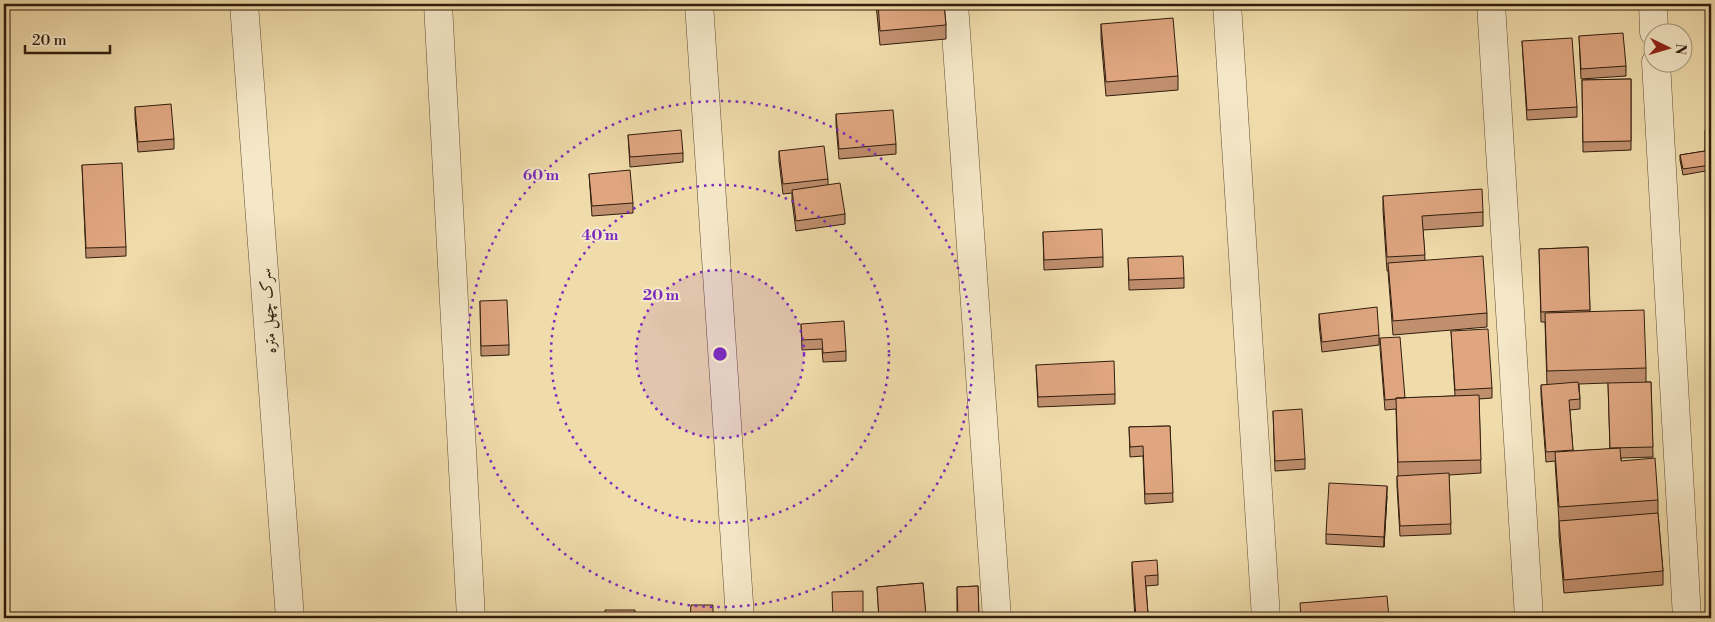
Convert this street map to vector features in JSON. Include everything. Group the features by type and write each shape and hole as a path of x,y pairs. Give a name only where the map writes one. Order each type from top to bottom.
{"street":[{"name":"سرک چهل متره","path":"244,4 290,618"},
{"path":"438,4 471,618"},
{"path":"699,4 740,618"},
{"path":"954,4 997,618"},
{"path":"1227,4 1266,618"},
{"path":"1491,4 1528,618"},
{"path":"1653,4 1654,22"},
{"path":"1657,72 1687,618"}],"building":[{"path":"878,4 944,4 946,25 880,31"},
{"path":"1173,18 1178,76 1106,82 1101,24"},
{"path":"1623,33 1626,66 1581,69 1579,36"},
{"path":"1572,38 1577,107 1527,110 1522,41"},
{"path":"1631,79 1631,141 1583,142 1582,80"},
{"path":"171,104 174,139 138,142 135,107"},
{"path":"893,110 896,144 839,149 836,114"},
{"path":"681,130 683,153 630,157 628,135"},
{"path":"1705,130 1711,130 1711,165 1683,169 1680,155 1705,151"},
{"path":"824,146 828,179 783,184 779,151"},
{"path":"122,163 126,247 86,248 82,165"},
{"path":"630,170 633,203 592,206 589,174"},
{"path":"840,183 845,214 796,221 792,190"},
{"path":"1482,189 1483,212 1422,216 1425,255 1387,257 1383,196"},
{"path":"1102,229 1103,257 1044,260 1043,232"},
{"path":"1588,247 1590,310 1541,312 1539,249"},
{"path":"1183,256 1184,278 1129,280 1128,258"},
{"path":"1483,256 1487,313 1393,321 1388,263"},
{"path":"507,300 509,345 481,346 480,301"},
{"path":"1377,307 1379,335 1322,342 1319,314"},
{"path":"1644,310 1646,368 1547,371 1545,313"},
{"path":"844,321 846,351 823,353 822,339 802,340 801,324"},
{"path":"1488,329 1492,388 1455,390 1451,331"},
{"path":"1400,337 1405,398 1385,400 1380,338"},
{"path":"1114,361 1115,394 1038,397 1036,365"},
{"path":"1578,382 1580,399 1569,400 1573,450 1546,452 1541,385"},
{"path":"1651,382 1653,447 1610,448 1608,383"},
{"path":"1479,395 1481,460 1398,462 1396,398"},
{"path":"1302,409 1305,459 1275,461 1273,411"},
{"path":"1170,426 1173,493 1145,494 1143,446 1130,447 1129,427"},
{"path":"1620,448 1621,461 1655,458 1658,500 1559,507 1555,452"},
{"path":"1449,473 1451,524 1400,526 1397,476"},
{"path":"1329,483 1387,486 1384,537 1326,534"},
{"path":"1658,513 1663,571 1564,580 1559,521"},
{"path":"1157,560 1158,575 1145,576 1148,614 1159,613 1159,618 1136,618 1132,562"},
{"path":"923,583 926,615 879,618 877,587"},
{"path":"978,586 979,617 958,617 957,587"},
{"path":"863,591 863,618 833,618 832,592"},
{"path":"1387,596 1389,618 1301,618 1300,603"},
{"path":"691,605 713,605 713,618 690,618"},
{"path":"605,610 635,610 635,618 605,618"}]}
